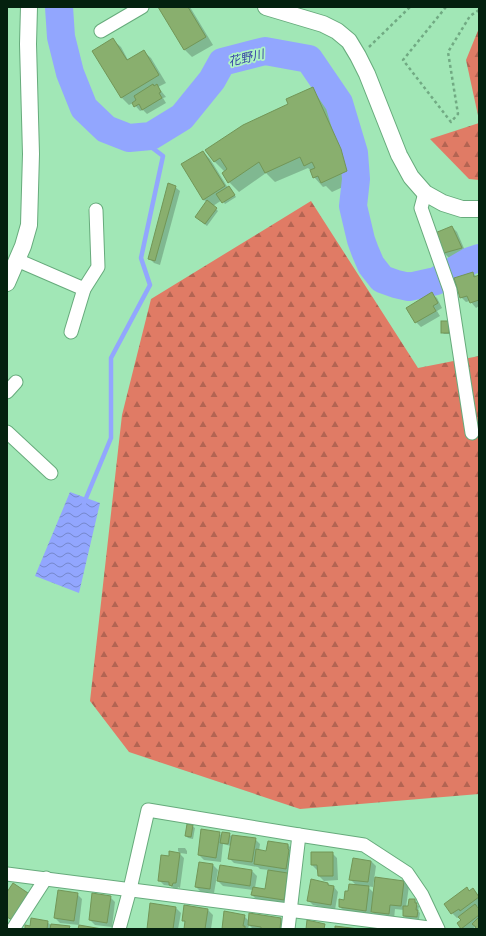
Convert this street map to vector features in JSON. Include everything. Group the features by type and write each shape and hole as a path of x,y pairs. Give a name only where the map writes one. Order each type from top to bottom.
{"street":[{"path":"7,283 23,246 29,225 31,154 28,44 29,7"},
{"path":"101,30 142,7"},
{"path":"266,7 323,24 337,31 349,41 367,74 399,155 411,177 425,193 443,203 462,209 479,210"},
{"path":"425,193 421,208 450,290 472,433"},
{"path":"71,332 84,289 98,267 96,210"},
{"path":"17,260 84,289"},
{"path":"7,392 16,382"},
{"path":"7,432 51,473"},
{"path":"119,929 130,890 148,810 299,836 364,845 407,873 422,894 438,929"},
{"path":"288,929 299,836"},
{"path":"7,874 438,929"},
{"path":"13,929 46,878"}],"path":[{"path":"358,56 410,7"},
{"path":"446,7 403,60 450,122 458,114 448,52 470,16 479,10"}],"green space":[{"path":"479,28 479,120 466,60"},
{"path":"479,123 479,180 469,179 430,139"},
{"path":"311,201 418,368 479,356 479,794 300,809 129,752 90,701 122,415 151,299"}],"water":[{"path":"70,492 100,503 79,593 35,576"}],"building":[{"path":"158,7 188,7 206,37 184,50"},
{"path":"113,38 127,60 144,50 159,75 121,98 92,51"},
{"path":"153,84 154,86 157,84 162,98 142,110 139,104 134,107 132,103 136,100 134,96"},
{"path":"313,87 341,149 347,171 321,183 318,176 313,178 310,170 315,168 312,162 304,166 300,157 265,173 259,162 228,183 222,173 227,169 220,158 214,162 205,150 243,125 288,104 286,99"},
{"path":"203,151 225,186 203,200 181,164"},
{"path":"168,183 176,186 155,261 148,259"},
{"path":"229,186 235,195 222,203 216,194"},
{"path":"207,200 217,208 205,224 195,217"},
{"path":"452,226 462,248 444,253 435,233"},
{"path":"473,272 474,277 479,275 479,300 470,303 467,296 460,298 454,278"},
{"path":"432,292 438,303 433,306 436,311 415,323 406,308"},
{"path":"441,321 449,321 449,333 441,333"},
{"path":"187,824 193,825 191,837 185,836"},
{"path":"201,829 220,832 216,858 198,855"},
{"path":"222,832 230,833 228,844 220,843"},
{"path":"232,835 256,838 252,862 228,859"},
{"path":"268,841 288,844 289,850 286,869 254,864 256,849 266,851"},
{"path":"169,851 180,853 176,883 173,883 172,886 169,885 169,882 158,881 161,855 169,856"},
{"path":"311,852 333,852 333,876 318,876 317,865 311,865"},
{"path":"353,858 371,861 368,882 349,880"},
{"path":"199,862 213,864 210,889 195,887"},
{"path":"220,865 252,870 250,886 217,881"},
{"path":"268,870 288,873 284,900 251,895 253,887 265,889"},
{"path":"375,877 404,881 401,906 390,905 389,914 371,912"},
{"path":"311,879 334,886 331,905 307,901"},
{"path":"13,883 28,893 12,920 7,917 7,892"},
{"path":"349,884 369,886 366,911 339,907 339,899 344,900 345,891 348,891"},
{"path":"467,887 469,891 473,888 479,897 460,911 459,909 451,914 444,904"},
{"path":"58,890 78,893 74,921 54,918"},
{"path":"92,893 111,896 107,923 89,920"},
{"path":"409,899 415,899 415,903 417,903 417,917 403,916 403,906 408,906"},
{"path":"150,903 176,907 173,929 147,929"},
{"path":"475,904 479,909 479,915 461,929 457,923 461,920 458,917"},
{"path":"184,905 208,909 205,929 184,929 185,921 182,921"},
{"path":"224,911 245,915 243,926 245,926 245,929 222,929"},
{"path":"249,913 281,918 280,929 261,929 261,927 248,925"},
{"path":"31,918 48,921 47,929 25,929 25,925 30,926"},
{"path":"478,918 479,929 474,929 476,927 472,924"},
{"path":"307,920 325,924 324,929 306,929"},
{"path":"51,924 70,926 69,929 50,929"},
{"path":"79,925 102,929 78,929"},
{"path":"335,926 359,929 335,929"}],"waterway":[{"name":"花野川","path":"59,7 61,37 70,73 84,108 106,129 129,138 151,136 182,117 212,80 222,62 265,51 309,59 339,103 354,153 356,179 353,206 361,240 371,265 382,279 409,287 436,281 470,261 479,258"},
{"path":"84,503 111,438 111,358 150,285 141,258 163,156 138,137"}]}
